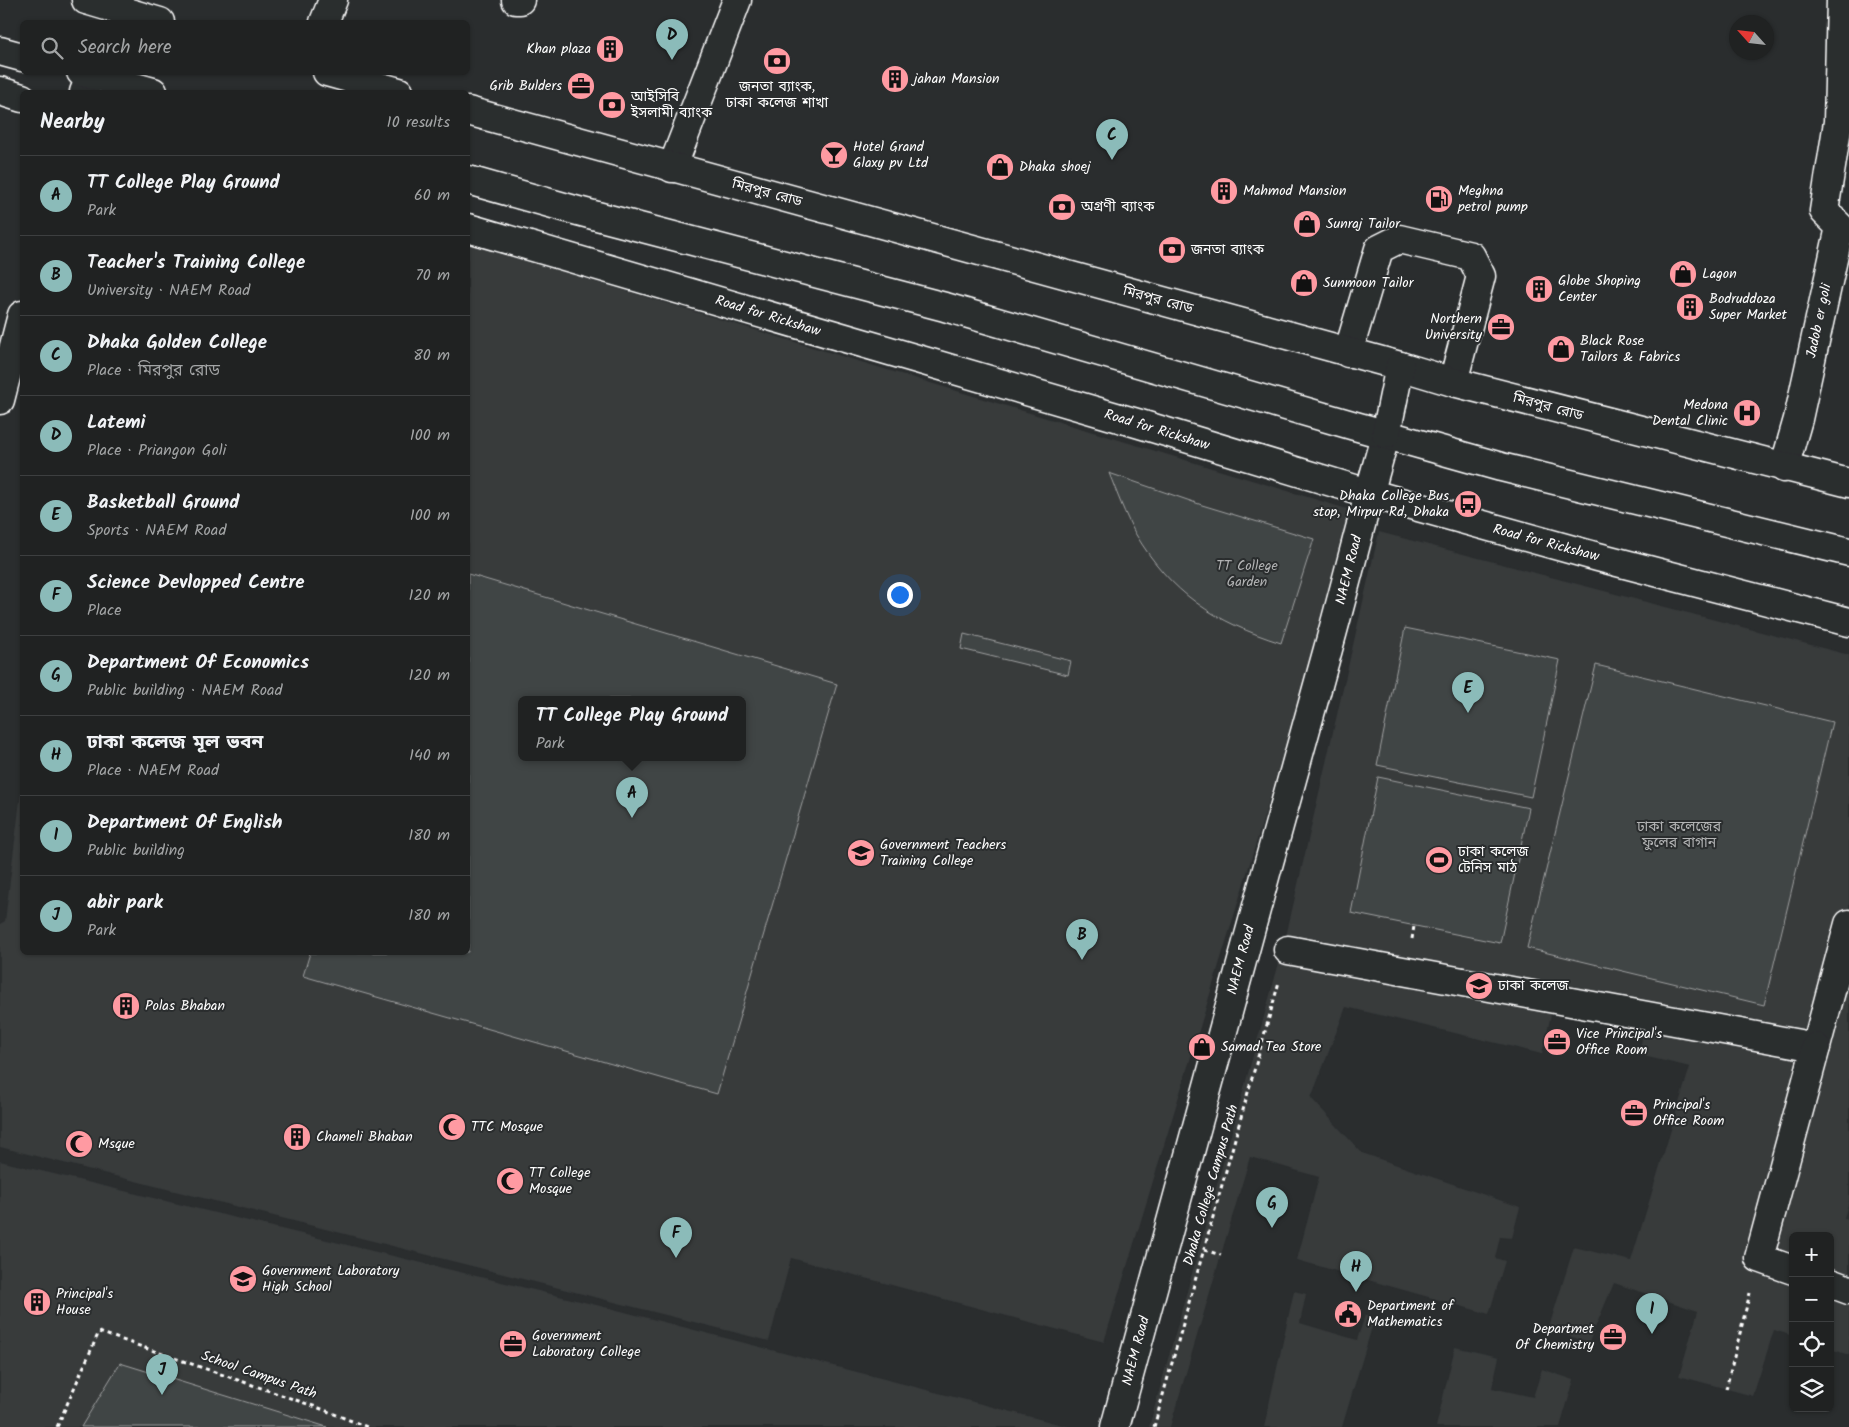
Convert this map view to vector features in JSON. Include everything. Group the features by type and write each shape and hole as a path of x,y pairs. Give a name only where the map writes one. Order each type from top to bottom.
{"main road":[{"path":"86,0 153,20"},
{"path":"325,20 333,0"},
{"path":"672,168 737,0"},
{"name":"Jadob er goli","path":"1784,468 1798,418 1840,226 1824,211 1838,122 1841,0"},
{"path":"0,51 20,56"},
{"path":"338,75 392,90"},
{"path":"85,80 142,90"},
{"path":"0,91 20,97"},
{"name":"মিরপুর রোড","path":"470,112 1453,382 1784,468 1849,483"},
{"path":"470,181 945,308 1502,467 1849,552"},
{"name":"Road for Rickshaw","path":"470,229 1140,424 1368,493 1598,557 1849,622"},
{"path":"1348,353 1379,249 1399,239 1472,256 1481,276 1453,382"},
{"path":"0,400 20,323"},
{"name":"NAEM Road","path":"1115,1427 1244,951 1350,573 1368,493 1386,434 1400,366"},
{"path":"1789,1269 1759,1258 1849,924"},
{"path":"1288,950 1816,1048"},
{"path":"1834,1284 1849,1290"}],"path":[{"name":"Dhaka College Campus Path","path":"1154,1427 1288,950"},
{"path":"1204,1250 1221,1255"},
{"path":"1726,1389 1759,1258"},
{"name":"School Campus Path","path":"57,1427 99,1332 310,1405 367,1427"}],"shaded area":[{"name":"Government Teachers Training College","path":"470,244 1357,512 1104,1342 791,1258 769,1341 0,1147 0,924 5,921 20,800 20,955 470,955"},
{"name":"ঢাকা কলেজ","path":"1379,532 1849,655 1849,1201 1844,1218 1849,1219 1849,1355 1834,1350 1834,1232 1789,1232 1789,1335 1774,1330 1753,1396 1679,1376 1698,1311 1614,1283 1589,1342 1548,1330 1574,1247 1631,1261 1690,1067 1639,1055 1643,1033 1552,1010 1542,1054 1346,1007 1311,1098 1362,1153 1520,1207 1512,1238 1500,1237 1495,1258 1505,1261 1489,1314 1297,1260 1319,1177 1250,1157 1170,1427 1149,1427 1284,945","holes":["1832,722 1763,1005 1527,948"]},
{"name":"Government Laboratory High School","path":"0,1161 617,1310 1070,1427 0,1427"},
{"path":"1294,1291 1306,1294 1300,1323 1357,1340 1365,1315 1375,1317 1342,1427 1264,1427"},
{"path":"1455,1347 1499,1357 1492,1388 1533,1397 1542,1369 1574,1380 1560,1427 1436,1427"}],"green space":[{"name":"TT College Garden","path":"1109,473 1202,505 1314,539 1281,643 1235,626 1197,603 1180,589 1164,573 1135,533"},
{"path":"470,575 837,684 717,1094 303,976 309,955 470,955"},
{"path":"1405,628 1560,660 1531,797 1377,765"},
{"path":"964,634 1071,661 1068,675 961,649"},
{"name":"ঢাকা কলেজের ফুলের বাগান","path":"1596,665 1832,722 1764,1005 1527,948"},
{"name":"ঢাকা কলেজ টেনিস মাঠ","path":"1378,777 1529,808 1500,943 1351,913"},
{"path":"120,1363 327,1427 81,1427"}],"place":[{"name":"Khan plaza","path":"610,49"},
{"name":"Latemi","path":"672,60"},
{"name":"জনতা ব্যাংক, ঢাকা কলেজ শাখা","path":"777,61"},
{"name":"jahan Mansion","path":"895,79"},
{"name":"Grib Bulders","path":"581,86"},
{"name":"আইসিবি ইসলামী ব্যাংক","path":"612,105"},
{"name":"Hotel Grand Glaxy pv Ltd","path":"834,155"},
{"name":"Dhaka Golden College","path":"1112,160"},
{"name":"Dhaka shoej","path":"1000,167"},
{"name":"Mahmod Mansion","path":"1224,191"},
{"name":"Meghna petrol pump","path":"1439,199"},
{"name":"অগ্রণী ব্যাংক","path":"1062,207"},
{"name":"Sunraj Tailor","path":"1307,224"},
{"name":"জনতা ব্যাংক","path":"1172,250"},
{"name":"Lagon","path":"1683,274"},
{"name":"Sunmoon Tailor","path":"1304,283"},
{"name":"Globe Shoping Center","path":"1539,289"},
{"name":"Bodruddoza Super Market","path":"1690,307"},
{"name":"Northern University","path":"1501,327"},
{"name":"Black Rose Tailors & Fabrics","path":"1561,349"},
{"name":"Medona Dental Clinic","path":"1747,413"},
{"name":"Dhaka College Bus stop, Mirpur Rd, Dhaka","path":"1468,504"},
{"name":"Basketball Ground","path":"1468,713"},
{"name":"TT College Play Ground","path":"632,818"},
{"name":"Government Teachers Training College","path":"861,853"},
{"name":"ঢাকা কলেজ টেনিস মাঠ","path":"1439,860"},
{"name":"Teacher's Training College","path":"1082,960"},
{"name":"ঢাকা কলেজ","path":"1479,986"},
{"name":"Polas Bhaban","path":"126,1006"},
{"name":"Vice Principal's Office Room","path":"1557,1042"},
{"name":"Samad Tea Store","path":"1202,1047"},
{"name":"Principal's Office Room","path":"1634,1113"},
{"name":"TTC Mosque","path":"452,1127"},
{"name":"Chameli Bhaban","path":"297,1137"},
{"name":"Msque","path":"79,1144"},
{"name":"TT College Mosque","path":"510,1181"},
{"name":"Department Of Economics","path":"1272,1228"},
{"name":"Science Devlopped Centre","path":"676,1258"},
{"name":"Government Laboratory High School","path":"243,1279"},
{"name":"ঢাকা কলেজ মূল ভবন","path":"1356,1292"},
{"name":"Principal's House","path":"37,1302"},
{"name":"Department of Mathematics","path":"1348,1314"},
{"name":"Department Of English","path":"1652,1334"},
{"name":"Departmet Of Chemistry","path":"1613,1337"},
{"name":"Government Laboratory College","path":"513,1344"},
{"name":"abir park","path":"162,1395"}]}
